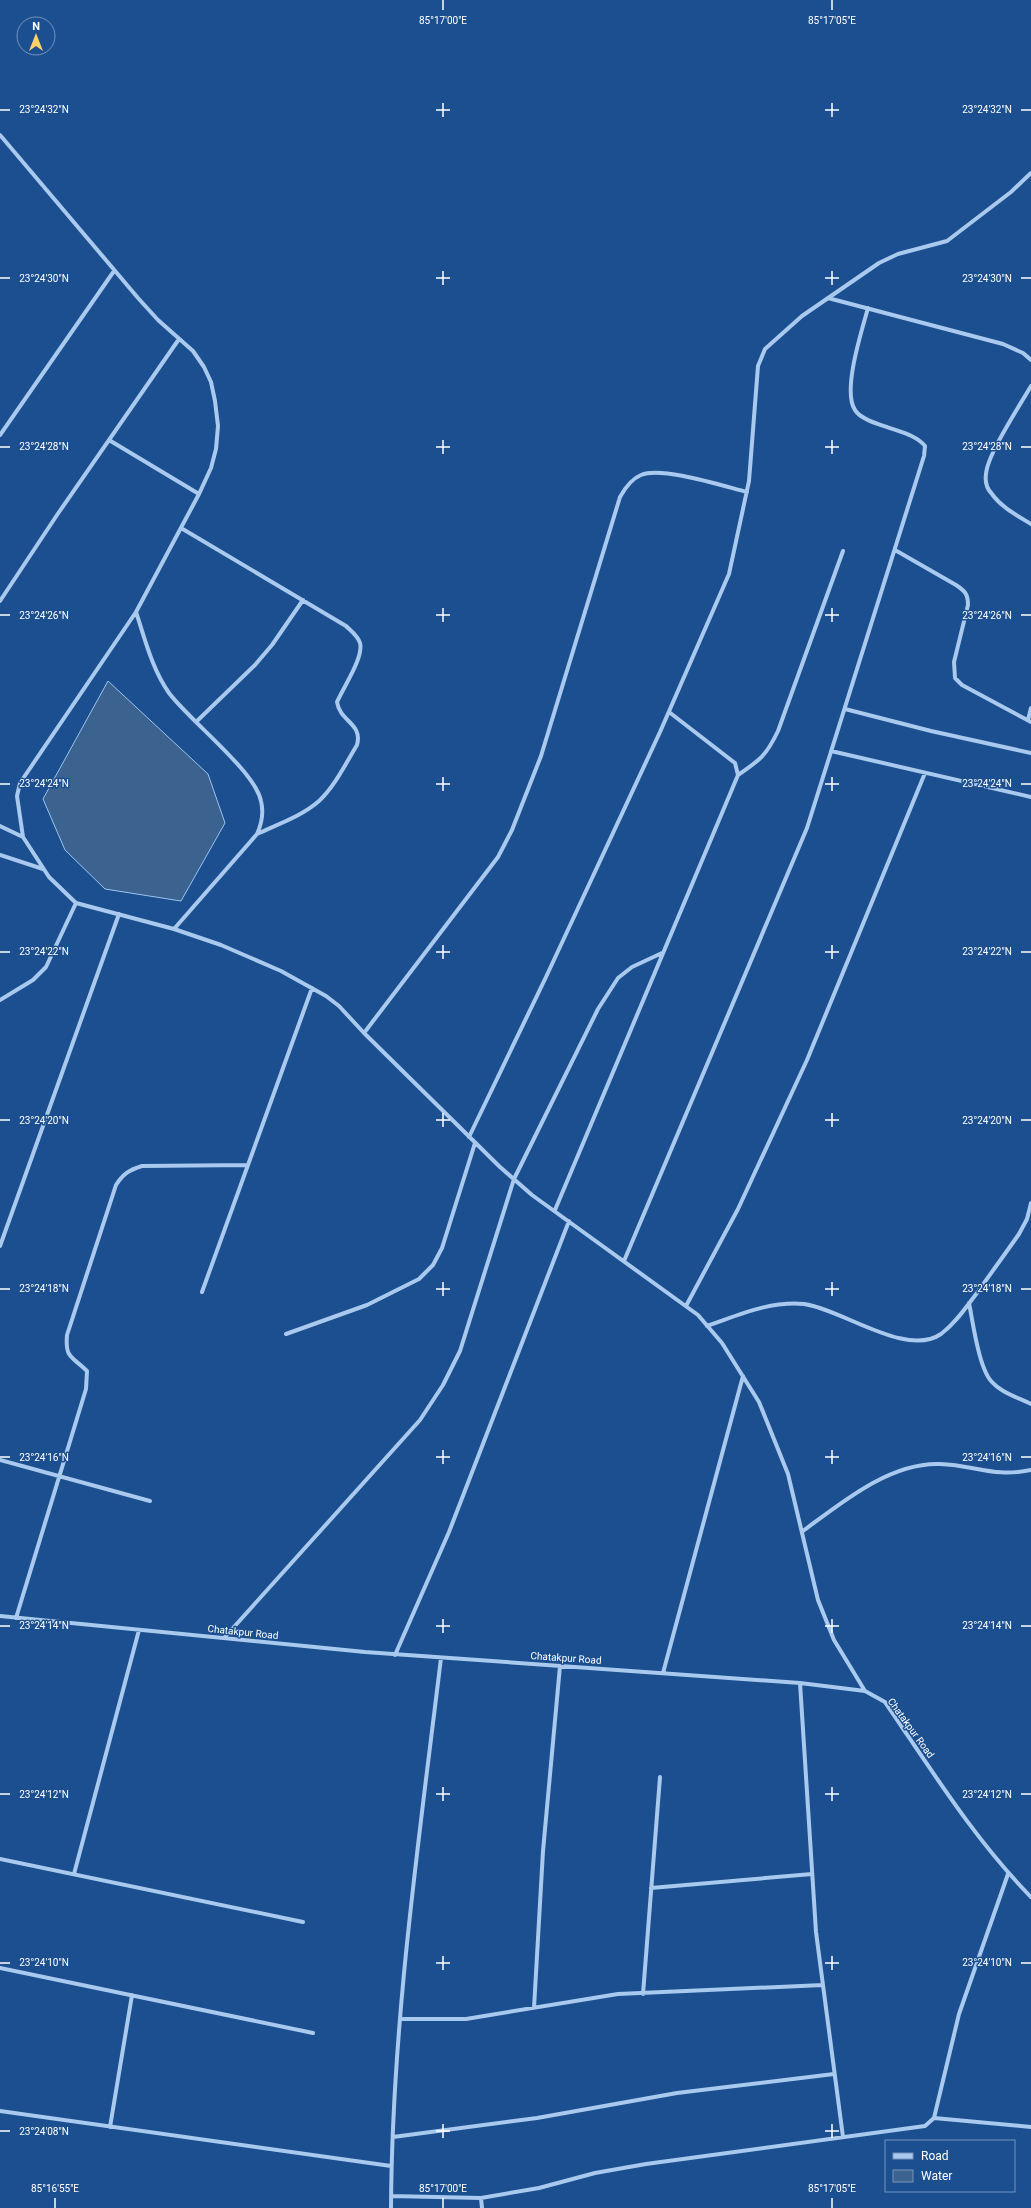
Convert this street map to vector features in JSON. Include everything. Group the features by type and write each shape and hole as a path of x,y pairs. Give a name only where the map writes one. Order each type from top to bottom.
{"street":[{"path":"0,135 114,271 158,320 193,351 204,367 211,382 218,426 216,449 211,468 199,494 136,612 20,782 17,796 23,837 43,869 76,903 174,929 221,945 281,971 312,988 339,1006 364,1033 475,1143 514,1179 698,1315 722,1342 760,1402 780,1450 803,1531 818,1600 834,1640 865,1691"},
{"path":"469,1137 550,970 668,712 729,574 747,492 758,366 765,349 802,316 879,263 898,254 947,241 1011,192 1031,173"},
{"path":"0,435 114,271"},
{"path":"828,298 1003,344 1023,353 1031,360"},
{"path":"624,1261 807,828 924,456 925,446 920,440 877,424 855,411 852,403 853,365 868,308"},
{"path":"0,601 179,339"},
{"path":"1031,386 994,450 986,473 986,482 991,494 999,503 1031,524"},
{"path":"109,440 199,494"},
{"path":"364,1033 498,857 512,830 541,756 620,497 627,485 641,475 657,472 747,492"},
{"path":"181,528 346,626 356,636 360,644 360,652 356,663 338,702 338,709 357,730 359,737 357,745 327,792 319,801 294,817 257,834"},
{"path":"895,550 964,590 968,597 968,605 954,662 955,678 962,686 1029,721 1031,708"},
{"path":"555,1210 738,775 760,760 768,750 778,731 843,552"},
{"path":"196,722 255,665 272,645 303,600"},
{"path":"136,612 152,663 160,679 170,694 248,777 256,788 261,801 263,815 257,834 174,929"},
{"path":"845,708 931,731 1031,753"},
{"path":"668,712 735,763 738,775"},
{"path":"831,751 1031,797"},
{"path":"686,1306 738,1208 807,1060 925,773"},
{"path":"0,826 23,837"},
{"path":"0,855 43,869"},
{"path":"0,1000 33,980 46,967 76,903"},
{"path":"0,1246 119,914"},
{"path":"224,1638 420,1420 443,1385 460,1351 514,1179 598,1009 618,978 632,968 662,953"},
{"path":"202,1292 312,988"},
{"path":"286,1334 367,1305 419,1279 433,1265 442,1248 475,1143"},
{"path":"16,1618 88,1380 87,1371 70,1357 66,1349 67,1335 116,1185 122,1176 130,1169 142,1166 247,1165"},
{"path":"707,1326 758,1308 781,1303 803,1304 823,1308 885,1334 907,1340 928,1340 941,1334 958,1319 1019,1234 1027,1218 1031,1203"},
{"path":"395,1654 449,1532 570,1221"},
{"path":"969,1303 978,1348 991,1382 997,1387 1031,1404"},
{"path":"664,1673 743,1376"},
{"path":"0,1460 150,1501"},
{"path":"803,1531 846,1499 898,1471 918,1465 941,1464 1007,1474 1031,1470"},
{"name":"Chatakpur Road","path":"0,1616 441,1658 800,1683 865,1691 885,1702 977,1836 1008,1874 1031,1897"},
{"path":"74,1874 139,1630"},
{"path":"391,2208 393,2137 400,2019 441,1658"},
{"path":"534,2008 543,1851 560,1666"},
{"path":"800,1683 816,1932 843,2137"},
{"path":"643,1994 660,1777"},
{"path":"0,1859 303,1922"},
{"path":"651,1888 812,1874"},
{"path":"391,2196 481,2198 539,2188 595,2173 646,2164 925,2126 934,2118 959,2014 1008,1874"},
{"path":"0,1968 313,2033"},
{"path":"400,2019 466,2019 618,1994 823,1985"},
{"path":"110,2127 132,1995"},
{"path":"393,2137 537,2118 677,2093 834,2074"},
{"path":"0,2111 392,2166"},
{"path":"934,2118 1031,2127"},
{"path":"481,2198 482,2208"}],"water":[{"path":"108,681 208,774 225,823 181,901 105,889 65,850 43,799"}]}
